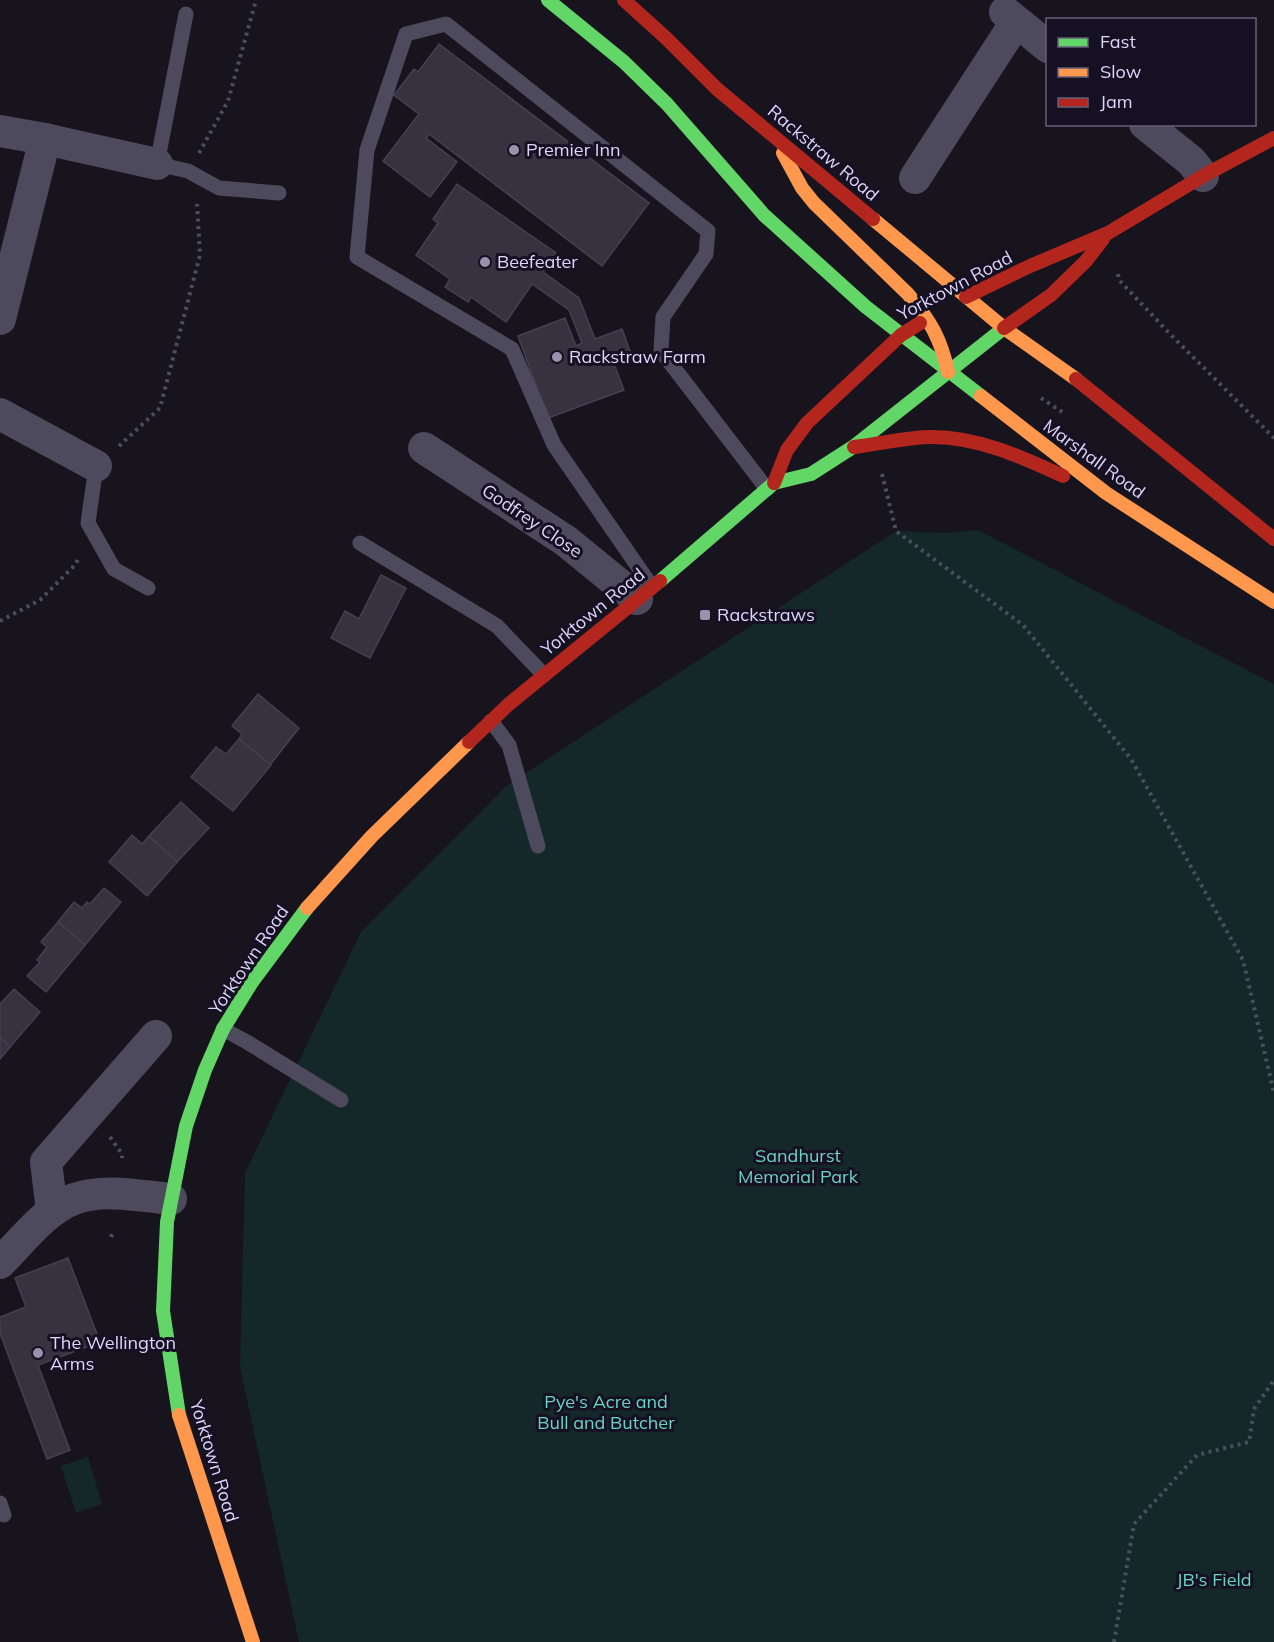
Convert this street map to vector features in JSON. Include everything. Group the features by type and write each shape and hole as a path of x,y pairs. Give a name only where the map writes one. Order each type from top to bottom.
{"main road":[{"path":"548,0 624,62 667,105 764,215 814,262 901,335"},
{"name":"Rackstraw Road","path":"624,0 717,89 961,299 1004,328"},
{"path":"773,135 805,193 844,234 933,316 946,357 948,372"},
{"name":"Yorktown Road","path":"961,299 1030,266 1108,233 1203,176 1274,138"},
{"name":"Yorktown Road","path":"770,486 812,474 918,398 1004,328 1052,295 1086,261 1108,233"},
{"name":"Yorktown Road","path":"253,1642 183,1431 175,1396 163,1311 165,1249 171,1199 186,1126 205,1070 224,1029 252,982 300,916 372,836 491,721 770,486 787,450 807,423 901,335 933,316"},
{"path":"1004,328 1089,388 1274,539"},
{"name":"Marshall Road","path":"901,335 1106,493 1274,602"},
{"path":"852,447 931,437 962,440 1029,460 1106,493"}],"street":[{"path":"915,178 1011,17 1046,46"},
{"path":"1147,126 1191,161 1203,176"},
{"path":"0,131 157,164"},
{"path":"0,319 45,139"},
{"path":"0,414 96,466"},
{"name":"Godfrey Close","path":"424,448 644,593"},
{"path":"52,1211 46,1161 156,1036"},
{"path":"0,1263 52,1211 75,1198 96,1194 171,1199"}],"lane":[{"path":"186,14 157,164 188,171 219,188 279,193"},
{"path":"644,593 554,445 512,349 357,257 367,150 406,34 446,24 708,231 706,254 663,317 661,351 770,486"},
{"path":"96,466 88,523 114,569 148,588"},
{"path":"360,543 497,626 544,675"},
{"path":"491,721 509,745 538,846"},
{"path":"224,1029 341,1100"}],"path":[{"path":"96,466 160,408 200,255 198,208 188,171 228,101 256,0"},
{"path":"1108,233 1119,280 1274,438"},
{"path":"1038,396 1065,414"},
{"path":"880,468 896,531 1023,625 1131,759 1243,960 1274,1092"},
{"path":"0,621 40,600 76,564 88,523"},
{"path":"1114,1642 1134,1524 1197,1455 1249,1442 1254,1409 1274,1380"}],"green space":[{"name":"Sandhurst Memorial Park","path":"978,530 1274,684 1274,1642 299,1642 240,1367 245,1173 361,932 506,786 896,531 947,533"},
{"path":"88,1457 102,1504 76,1513 61,1466"}],"building":[{"name":"Premier Inn","path":"439,44 649,203 602,266 429,134 426,138 457,162 430,197 383,161 419,114 394,95 414,69 418,72"},
{"path":"457,184 556,253 543,272 579,298 595,339 622,329 631,354 613,361 624,390 548,418 518,336 565,318 576,346 582,343 569,310 532,284 506,322 471,297 468,302 445,287 450,279 416,255 438,223 433,219"},
{"path":"381,575 406,588 370,658 331,638 345,611 359,619"},
{"path":"258,694 299,728 270,765 239,739 242,734 232,726"},
{"path":"239,739 271,765 233,811 191,777 216,747 226,754"},
{"path":"181,802 209,828 177,862 149,836"},
{"path":"132,835 142,844 149,836 177,862 147,896 109,862"},
{"path":"104,888 121,902 85,945 58,922 74,902 82,908 87,902 90,904"},
{"path":"58,922 85,945 46,992 27,976 40,962 37,960 47,947 41,942"},
{"path":"14,989 40,1012 10,1047 0,1038 0,1004"},
{"path":"0,1038 10,1047 0,1059"},
{"name":"The Wellington Arms","path":"68,1258 100,1342 38,1365 70,1450 47,1459 0,1333 0,1317 26,1307 15,1278"}],"traffic: fast":[{"path":"548,0 624,62 667,104 764,215 866,307 981,396"},
{"path":"660,581 774,483 811,474 853,447 1004,328"},
{"path":"179,1415 163,1311 167,1222 186,1126 205,1070 223,1029 252,982 307,908"}],"traffic: slow":[{"path":"783,153 802,188 814,203 916,303 938,340 948,372"},
{"path":"873,219 1004,328 1076,379"},
{"path":"981,396 1106,493 1274,602"},
{"path":"307,908 372,836 469,742"},
{"path":"179,1415 253,1642"}],"traffic: jam":[{"path":"624,0 717,89 873,219"},
{"path":"966,297 1030,266 1108,233 1203,176 1274,138"},
{"path":"1004,328 1051,295 1086,261 1103,239"},
{"path":"774,483 787,450 807,423 901,335 920,323"},
{"path":"1076,379 1274,539"},
{"path":"854,447 912,438 966,440 999,449 1063,476"},
{"path":"469,742 509,704 660,581"}],"place":[{"name":"Premier Inn","path":"514,150"},
{"name":"Beefeater","path":"485,262"},
{"name":"Rackstraw Farm","path":"557,357"},
{"name":"Rackstraws","path":"705,615"},
{"name":"The Wellington Arms","path":"38,1353"}],"park label":[{"name":"Pye's Acre and Bull and Butcher","path":"606,1412"},
{"name":"JB's Field","path":"1214,1580"}]}
